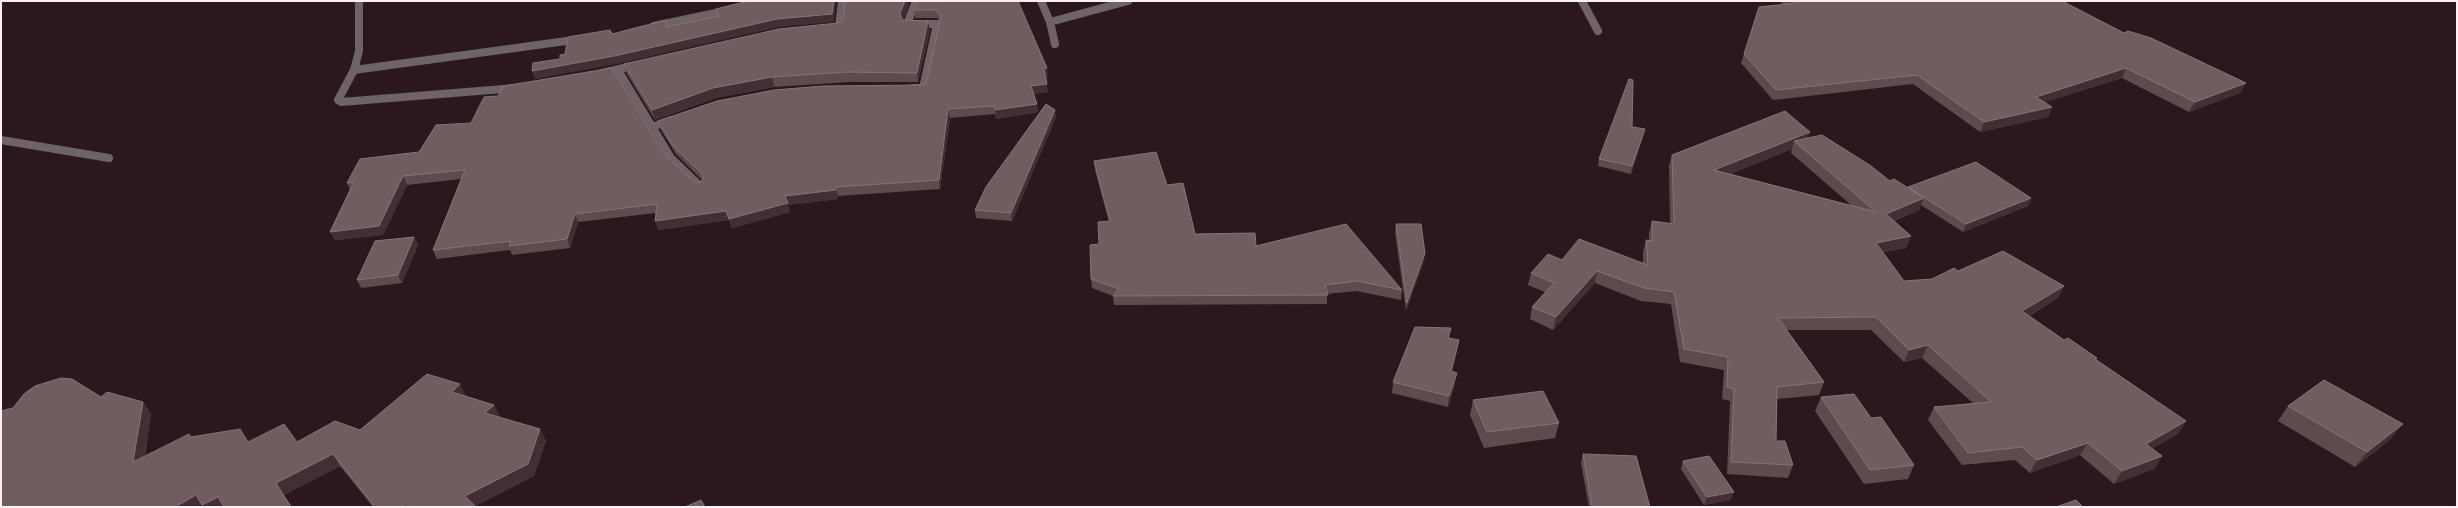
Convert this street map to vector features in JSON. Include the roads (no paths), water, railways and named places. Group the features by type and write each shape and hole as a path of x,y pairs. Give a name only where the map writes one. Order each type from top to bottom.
{"street":[{"path":"359,1 359,51 354,70 338,100 341,102 524,87"},
{"path":"818,28 839,27 842,1"},
{"path":"907,87 923,88 937,24 907,24 916,1"},
{"path":"1041,1 1050,22 1055,44"},
{"path":"1050,22 1128,1"},
{"path":"1582,1 1598,31"},
{"path":"642,28 742,7"},
{"path":"354,70 589,38"},
{"path":"595,74 645,64"},
{"path":"618,70 671,158 700,186"},
{"path":"652,127 682,117"},
{"path":"1,140 109,158"}]}
